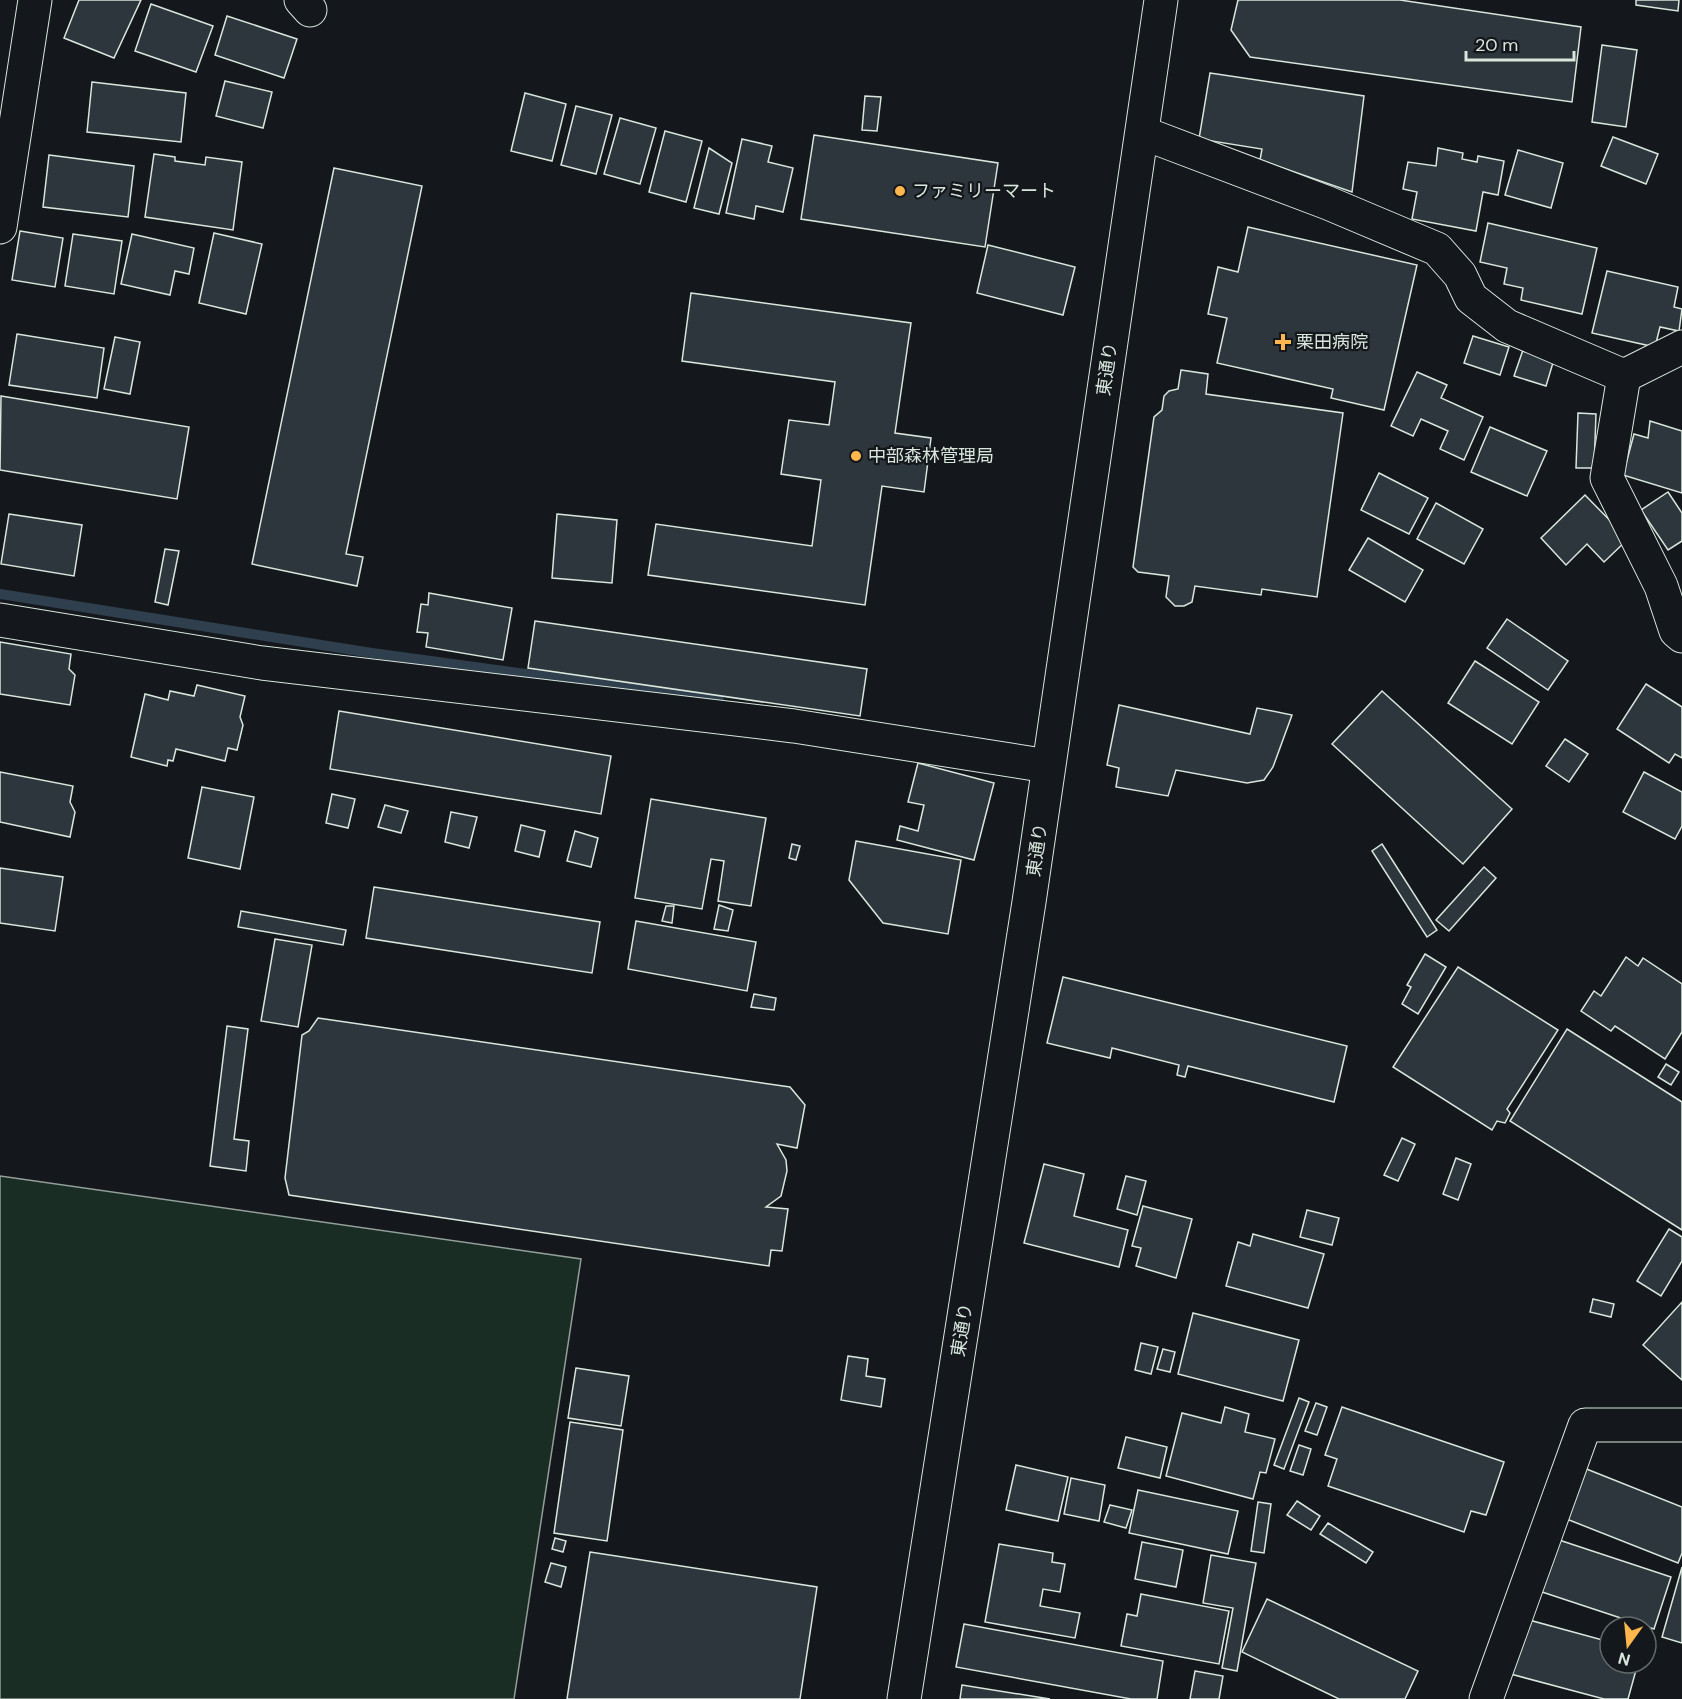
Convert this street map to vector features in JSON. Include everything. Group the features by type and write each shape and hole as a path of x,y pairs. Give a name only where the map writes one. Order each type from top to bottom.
{"street":[{"path":"0,227 34,0"},
{"name":"東通り","path":"904,1699 1024,937 1161,0"},
{"path":"1143,133 1328,203 1437,249 1460,275 1471,298 1507,326 1624,376 1682,347"},
{"path":"1624,376 1607,478 1661,586 1676,631 1682,636"},
{"path":"0,620 262,663 794,726 1048,766"},
{"path":"1486,1699 1585,1425 1682,1425"}],"green space":[{"path":"0,1176 581,1259 514,1699 0,1699"}],"building":[{"path":"79,0 141,0 114,58 64,38"},
{"path":"1238,0 1400,0 1581,27 1572,102 1250,57 1231,30"},
{"path":"1636,0 1679,0 1678,11 1636,5"},
{"path":"151,4 213,26 196,72 135,51"},
{"path":"227,16 297,39 284,78 215,55"},
{"path":"1602,45 1637,50 1626,127 1592,122"},
{"path":"1210,73 1364,96 1352,192 1260,160 1262,149 1199,139"},
{"path":"225,81 272,92 263,128 216,116"},
{"path":"92,82 186,93 181,142 87,132"},
{"path":"525,93 566,104 552,161 511,151"},
{"path":"865,96 881,97 877,131 862,130"},
{"path":"576,106 612,115 596,174 561,165"},
{"path":"620,118 656,128 640,184 604,174"},
{"path":"665,131 702,141 686,202 649,192"},
{"name":"ファミリーマート","path":"814,135 998,163 985,247 801,219"},
{"path":"1613,137 1658,154 1646,184 1601,166"},
{"path":"742,139 772,146 768,162 793,168 783,212 756,206 754,219 726,213"},
{"path":"709,148 732,163 719,214 694,208"},
{"path":"1438,148 1463,153 1462,159 1477,162 1478,156 1504,161 1498,195 1483,192 1476,231 1412,219 1417,192 1403,189 1408,162 1436,166"},
{"path":"1518,150 1563,163 1551,208 1505,195"},
{"path":"154,154 175,157 175,161 205,165 206,157 242,162 233,230 145,217"},
{"path":"49,155 134,166 128,217 43,207"},
{"path":"334,168 422,186 346,554 363,557 357,586 252,564"},
{"path":"1488,223 1597,248 1582,314 1521,300 1523,288 1504,284 1507,268 1480,262"},
{"path":"1248,227 1417,265 1384,410 1331,398 1333,389 1217,363 1227,318 1208,314 1218,267 1238,272"},
{"path":"20,231 63,238 55,287 12,280"},
{"path":"214,233 262,244 246,314 199,303"},
{"path":"73,234 122,241 114,294 65,286"},
{"path":"132,234 194,248 189,274 175,271 170,295 121,284"},
{"path":"988,245 1075,267 1063,315 977,293"},
{"path":"1607,271 1678,287 1674,307 1682,309 1679,331 1660,327 1655,347 1592,333"},
{"name":"中部森林管理局","path":"691,293 911,323 895,433 931,438 924,492 882,486 865,605 648,575 656,524 812,546 821,480 781,474 789,420 829,425 835,382 682,361"},
{"path":"17,334 104,348 97,398 9,385"},
{"path":"1473,336 1509,347 1500,375 1464,363"},
{"path":"115,337 140,342 130,394 104,389"},
{"path":"1524,347 1555,356 1546,386 1514,376"},
{"path":"1181,370 1208,374 1206,394 1343,413 1317,597 1262,589 1261,595 1195,586 1192,602 1184,606 1175,606 1166,597 1169,576 1138,572 1133,567 1154,417 1162,410 1164,396 1169,391 1178,389"},
{"path":"1417,372 1447,385 1441,398 1483,417 1464,460 1440,449 1448,431 1421,419 1413,436 1391,426"},
{"path":"1,396 189,427 177,499 0,470"},
{"path":"1578,413 1596,414 1594,468 1576,468"},
{"path":"1650,421 1682,431 1682,493 1623,475 1634,434 1648,438"},
{"path":"1490,427 1547,451 1527,496 1471,472"},
{"path":"1379,473 1428,498 1409,534 1361,510"},
{"path":"1668,492 1682,513 1682,541 1668,550 1641,510"},
{"path":"1585,495 1628,539 1604,562 1587,544 1566,565 1541,538"},
{"path":"1436,503 1483,529 1464,564 1417,539"},
{"path":"9,514 82,525 74,576 1,564"},
{"path":"557,514 617,520 612,583 552,578"},
{"path":"1368,538 1423,570 1405,602 1349,570"},
{"path":"165,549 179,551 168,605 155,602"},
{"path":"429,593 512,608 503,660 426,647 428,633 417,632 421,604 428,605"},
{"path":"1507,619 1568,661 1548,690 1487,648"},
{"path":"535,621 867,669 860,716 528,668"},
{"path":"0,642 71,654 69,669 75,675 70,705 0,694"},
{"path":"1475,661 1539,702 1512,744 1448,703"},
{"path":"1646,684 1682,707 1682,758 1675,754 1669,763 1617,729"},
{"path":"197,685 245,696 240,717 243,725 237,750 228,748 225,761 176,749 173,761 168,760 167,766 131,757 145,694 168,700 170,691 194,696"},
{"path":"1382,691 1512,809 1463,864 1332,744"},
{"path":"1119,705 1250,734 1257,708 1292,715 1273,767 1264,780 1247,783 1176,770 1168,796 1116,787 1119,768 1107,765"},
{"path":"339,711 611,756 601,814 330,769"},
{"path":"1565,739 1588,754 1569,782 1546,766"},
{"path":"918,763 994,783 974,860 897,840 900,826 918,831 924,805 908,802"},
{"path":"0,772 73,786 70,802 75,812 70,837 0,822"},
{"path":"1644,772 1682,792 1682,826 1675,839 1623,812"},
{"path":"202,787 254,797 240,869 188,858"},
{"path":"332,794 355,799 348,828 326,823"},
{"path":"651,799 766,818 751,906 718,901 724,861 711,859 702,909 635,898"},
{"path":"385,805 408,811 401,833 378,827"},
{"path":"451,812 477,817 469,848 445,842"},
{"path":"521,825 545,831 539,857 515,851"},
{"path":"575,831 598,838 591,867 567,861"},
{"path":"856,841 961,860 948,934 883,923 849,880"},
{"path":"792,844 800,846 796,860 789,858"},
{"path":"1382,844 1437,930 1427,937 1372,851"},
{"path":"1484,867 1496,878 1449,931 1436,920"},
{"path":"0,868 63,877 55,931 0,923"},
{"path":"374,887 600,922 592,973 366,938"},
{"path":"719,905 733,910 728,931 714,929"},
{"path":"666,906 674,906 672,923 662,921"},
{"path":"241,911 346,930 343,945 238,927"},
{"path":"636,921 756,942 747,991 628,969"},
{"path":"275,939 312,945 298,1027 261,1021"},
{"path":"1425,954 1446,967 1418,1014 1402,1004 1411,987 1407,985"},
{"path":"1626,957 1638,966 1643,958 1682,984 1682,1032 1665,1059 1615,1026 1611,1031 1581,1011 1594,991 1601,996"},
{"path":"1458,967 1558,1030 1507,1109 1510,1113 1505,1123 1497,1121 1492,1130 1393,1067"},
{"path":"1063,977 1347,1046 1334,1102 1188,1066 1185,1077 1177,1075 1179,1065 1112,1048 1110,1058 1047,1043"},
{"path":"754,994 776,998 774,1010 751,1007"},
{"path":"318,1018 790,1087 805,1105 797,1148 777,1144 786,1160 787,1171 781,1196 766,1207 788,1209 782,1251 771,1250 769,1266 289,1195 285,1178 302,1035 309,1031"},
{"path":"227,1026 248,1029 234,1139 249,1141 246,1171 210,1166"},
{"path":"1567,1029 1682,1102 1682,1230 1510,1121"},
{"path":"1666,1064 1679,1072 1671,1085 1658,1077"},
{"path":"1402,1138 1415,1144 1398,1181 1384,1175"},
{"path":"1456,1158 1471,1164 1458,1200 1443,1194"},
{"path":"1044,1164 1084,1174 1074,1216 1128,1230 1119,1267 1024,1243"},
{"path":"1126,1176 1146,1181 1137,1215 1117,1209"},
{"path":"1143,1206 1192,1219 1176,1278 1136,1266 1141,1248 1132,1246"},
{"path":"1307,1210 1339,1218 1332,1245 1300,1237"},
{"path":"1669,1229 1682,1237 1682,1261 1661,1296 1637,1281"},
{"path":"1253,1234 1324,1254 1308,1308 1226,1286 1238,1242 1250,1246"},
{"path":"1593,1299 1614,1304 1611,1317 1590,1312"},
{"path":"1682,1302 1682,1380 1643,1345"},
{"path":"1193,1313 1299,1340 1283,1401 1178,1374"},
{"path":"1141,1343 1158,1347 1151,1374 1135,1370"},
{"path":"1163,1349 1175,1352 1170,1372 1157,1369"},
{"path":"848,1356 868,1359 866,1376 885,1379 881,1407 841,1400"},
{"path":"576,1368 629,1376 621,1426 568,1418"},
{"path":"1299,1398 1309,1402 1284,1469 1274,1465"},
{"path":"1316,1403 1327,1407 1317,1435 1305,1431"},
{"path":"1225,1407 1249,1414 1245,1432 1275,1439 1266,1473 1260,1472 1253,1499 1166,1476 1182,1413 1221,1423"},
{"path":"1342,1407 1504,1462 1486,1515 1471,1511 1464,1532 1328,1486 1337,1459 1325,1455"},
{"path":"570,1422 623,1430 607,1541 554,1533"},
{"path":"1126,1437 1167,1447 1160,1478 1118,1468"},
{"path":"1299,1445 1311,1449 1303,1475 1290,1471"},
{"path":"1016,1465 1068,1477 1058,1521 1006,1510"},
{"path":"1579,1466 1682,1507 1682,1553 1678,1563 1559,1516"},
{"path":"1071,1478 1105,1485 1099,1521 1064,1514"},
{"path":"1138,1490 1238,1511 1228,1554 1129,1533"},
{"path":"1297,1501 1320,1516 1311,1530 1287,1515"},
{"path":"1258,1502 1271,1504 1264,1553 1251,1551"},
{"path":"1110,1505 1132,1510 1126,1528 1104,1522"},
{"path":"1328,1523 1373,1552 1366,1563 1320,1534"},
{"path":"1550,1537 1671,1577 1658,1617 1612,1615 1533,1589"},
{"path":"555,1538 566,1541 563,1552 552,1549"},
{"path":"1142,1542 1183,1550 1176,1587 1135,1579"},
{"path":"999,1544 1053,1553 1052,1562 1065,1564 1060,1592 1043,1589 1040,1606 1080,1613 1075,1638 985,1622"},
{"path":"590,1552 817,1587 800,1699 567,1699"},
{"path":"1211,1555 1256,1563 1237,1671 1222,1668 1233,1608 1203,1603"},
{"path":"551,1563 566,1567 561,1587 545,1582"},
{"path":"1682,1567 1682,1643 1662,1637"},
{"path":"1141,1594 1229,1611 1219,1664 1121,1646 1127,1614 1137,1616"},
{"path":"1267,1599 1418,1671 1405,1699 1339,1699 1242,1652"},
{"path":"1518,1617 1598,1639 1598,1675 1635,1675 1628,1699 1604,1699 1503,1672"},
{"path":"964,1624 1163,1661 1157,1699 1131,1699 956,1667"},
{"path":"1195,1671 1223,1676 1219,1699 1190,1699"},
{"path":"962,1685 1050,1699 960,1699"}],"waterway":[{"path":"0,594 372,653 719,700"}],"place":[{"name":"ファミリーマート","path":"900,191"},
{"name":"栗田病院","path":"1283,342"},
{"name":"中部森林管理局","path":"856,456"}]}
